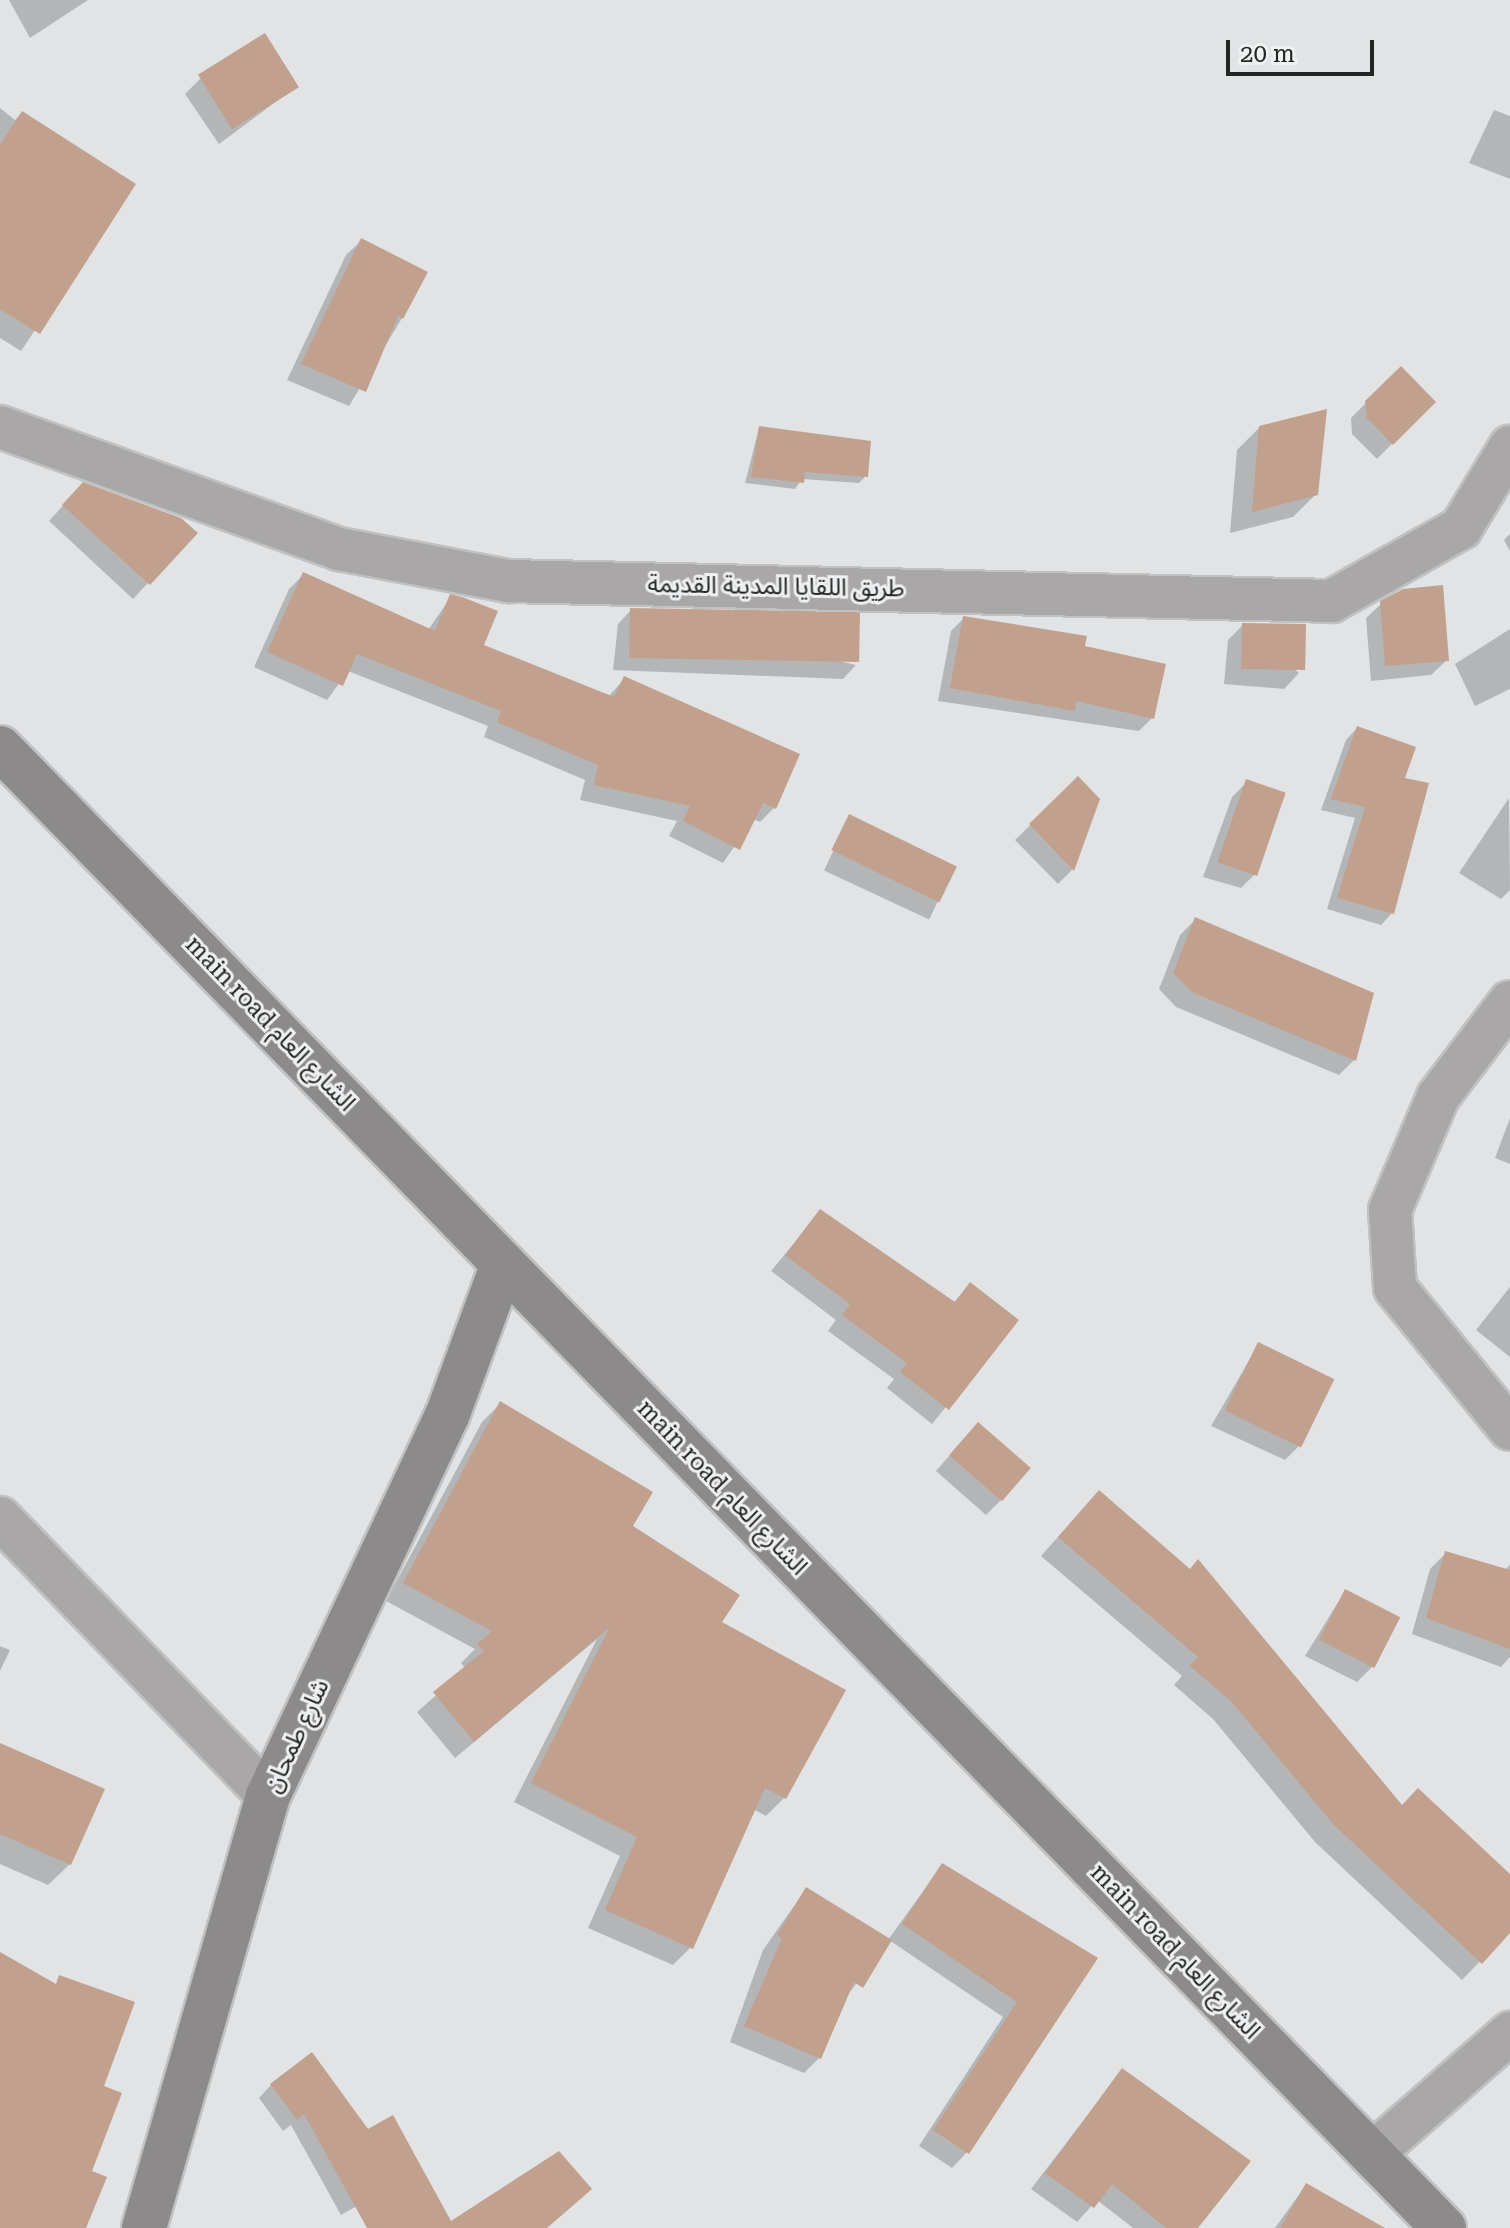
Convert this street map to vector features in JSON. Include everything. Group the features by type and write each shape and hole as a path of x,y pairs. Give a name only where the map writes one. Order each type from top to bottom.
{"main road":[{"name":"main road الشارع العام","path":"0,748 1444,2228"},
{"name":"شارع طمحان","path":"144,2228 268,1796 447,1416 503,1264"}],"street":[{"name":"طريق اللقايا المدينة القديمة","path":"0,427 339,549 509,581 1332,601 1461,528 1510,447"},
{"path":"1510,1002 1438,1097 1390,1210 1395,1288 1510,1429"},
{"path":"0,1518 268,1796"},
{"path":"1372,2154 1510,2033"}],"building":[{"path":"265,33 299,87 232,129 198,75"},
{"path":"22,111 136,184 40,334 0,309 0,145"},
{"path":"361,238 428,272 403,319 398,316 366,392 301,364"},
{"path":"1401,366 1436,402 1393,445 1367,418 1365,401"},
{"path":"1327,409 1318,495 1252,512 1259,426"},
{"path":"759,426 871,441 868,477 805,472 804,483 751,477"},
{"path":"83,482 181,518 198,533 150,585 62,505"},
{"path":"303,572 435,631 450,594 462,597 498,611 484,645 614,697 624,676 800,754 776,809 763,803 740,850 683,821 690,806 594,785 598,765 497,722 501,711 357,654 343,686 267,652"},
{"path":"1443,585 1449,661 1385,666 1380,601 1403,589"},
{"path":"630,608 860,612 859,662 629,658"},
{"path":"963,616 1087,636 1085,646 1166,664 1154,719 1076,701 1075,711 950,688"},
{"path":"1242,623 1306,624 1305,670 1241,669"},
{"path":"1357,726 1416,747 1405,778 1429,783 1394,914 1337,898 1365,807 1331,799"},
{"path":"1078,776 1100,799 1074,871 1029,824"},
{"path":"1246,779 1286,793 1257,876 1217,862"},
{"path":"849,814 957,867 939,903 831,850"},
{"path":"1195,917 1374,993 1356,1061 1192,992 1173,973"},
{"path":"820,1209 955,1302 970,1282 1019,1320 949,1410 900,1372 907,1363 842,1315 850,1304 785,1255"},
{"path":"1258,1342 1334,1379 1301,1448 1225,1410"},
{"path":"500,1401 653,1492 633,1526 740,1595 722,1622 846,1690 786,1799 765,1788 693,1949 605,1910 637,1837 531,1783 610,1627 474,1742 433,1692 484,1651 477,1644 492,1631 403,1583"},
{"path":"978,1422 1031,1468 1002,1501 949,1455"},
{"path":"1099,1490 1190,1569 1198,1559 1402,1805 1418,1788 1510,1874 1510,1933 1482,1964 1333,1824 1231,1701 1190,1666 1198,1657 1058,1537"},
{"path":"1445,1551 1510,1570 1510,1649 1426,1618"},
{"path":"1345,1589 1400,1617 1374,1668 1319,1640"},
{"path":"0,1743 105,1789 71,1865 0,1834"},
{"path":"942,1863 1098,1958 969,2154 933,2130 1017,2002 902,1924"},
{"path":"806,1887 892,1940 863,1988 854,1982 821,2059 744,2026 782,1938 777,1935"},
{"path":"0,1952 56,1984 59,1975 135,2002 104,2086 122,2093 92,2171 107,2177 86,2228 0,2228"},
{"path":"312,2052 368,2129 393,2115 451,2221 559,2151 592,2189 547,2228 367,2228 304,2114 297,2120 270,2084"},
{"path":"1122,2068 1251,2161 1198,2228 1166,2228 1112,2184 1094,2208 1045,2173"},
{"path":"1306,2183 1385,2228 1280,2228"}]}
